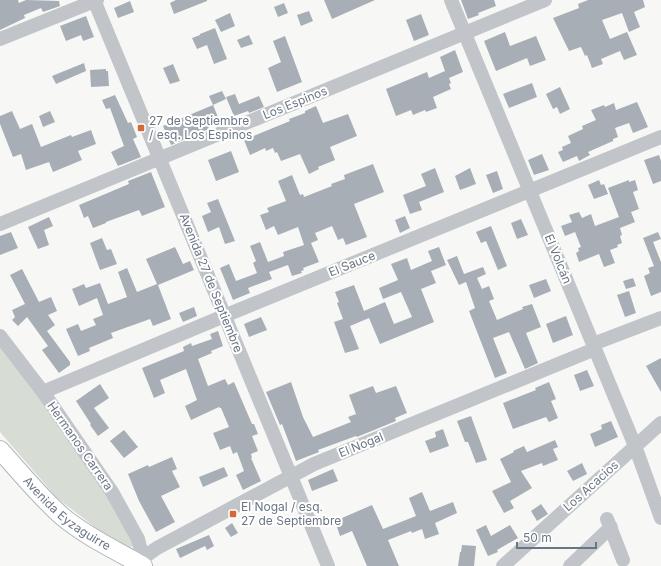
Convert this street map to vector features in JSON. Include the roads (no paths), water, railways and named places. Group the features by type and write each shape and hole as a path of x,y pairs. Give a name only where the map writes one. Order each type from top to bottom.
{"main road":[{"name":"Avenida Eyzaguirre","path":"0,450 63,517 88,535 142,565"}],"street":[{"path":"0,39 95,0"},
{"name":"Avenida 27 de Septiembre","path":"95,0 159,159 328,566"},
{"name":"El Volcán","path":"451,0 635,446 661,518"},
{"name":"Los Espinos","path":"0,224 545,0"},
{"name":"El Sauce","path":"43,392 224,316 661,137"},
{"name":"El Nogal","path":"142,565 147,555 157,548 314,464 661,318"},
{"name":"Hermanos Carrera","path":"0,336 43,392 112,492 136,533 141,550 142,565"},
{"name":"Los Acacios","path":"502,566 661,423"},
{"path":"570,566 609,523 623,560"}],"place":[{"name":"27 de Septiembre / esq. Los Espinos","path":"141,128"},
{"name":"El Nogal / esq. 27 de Septiembre","path":"233,514"}]}
